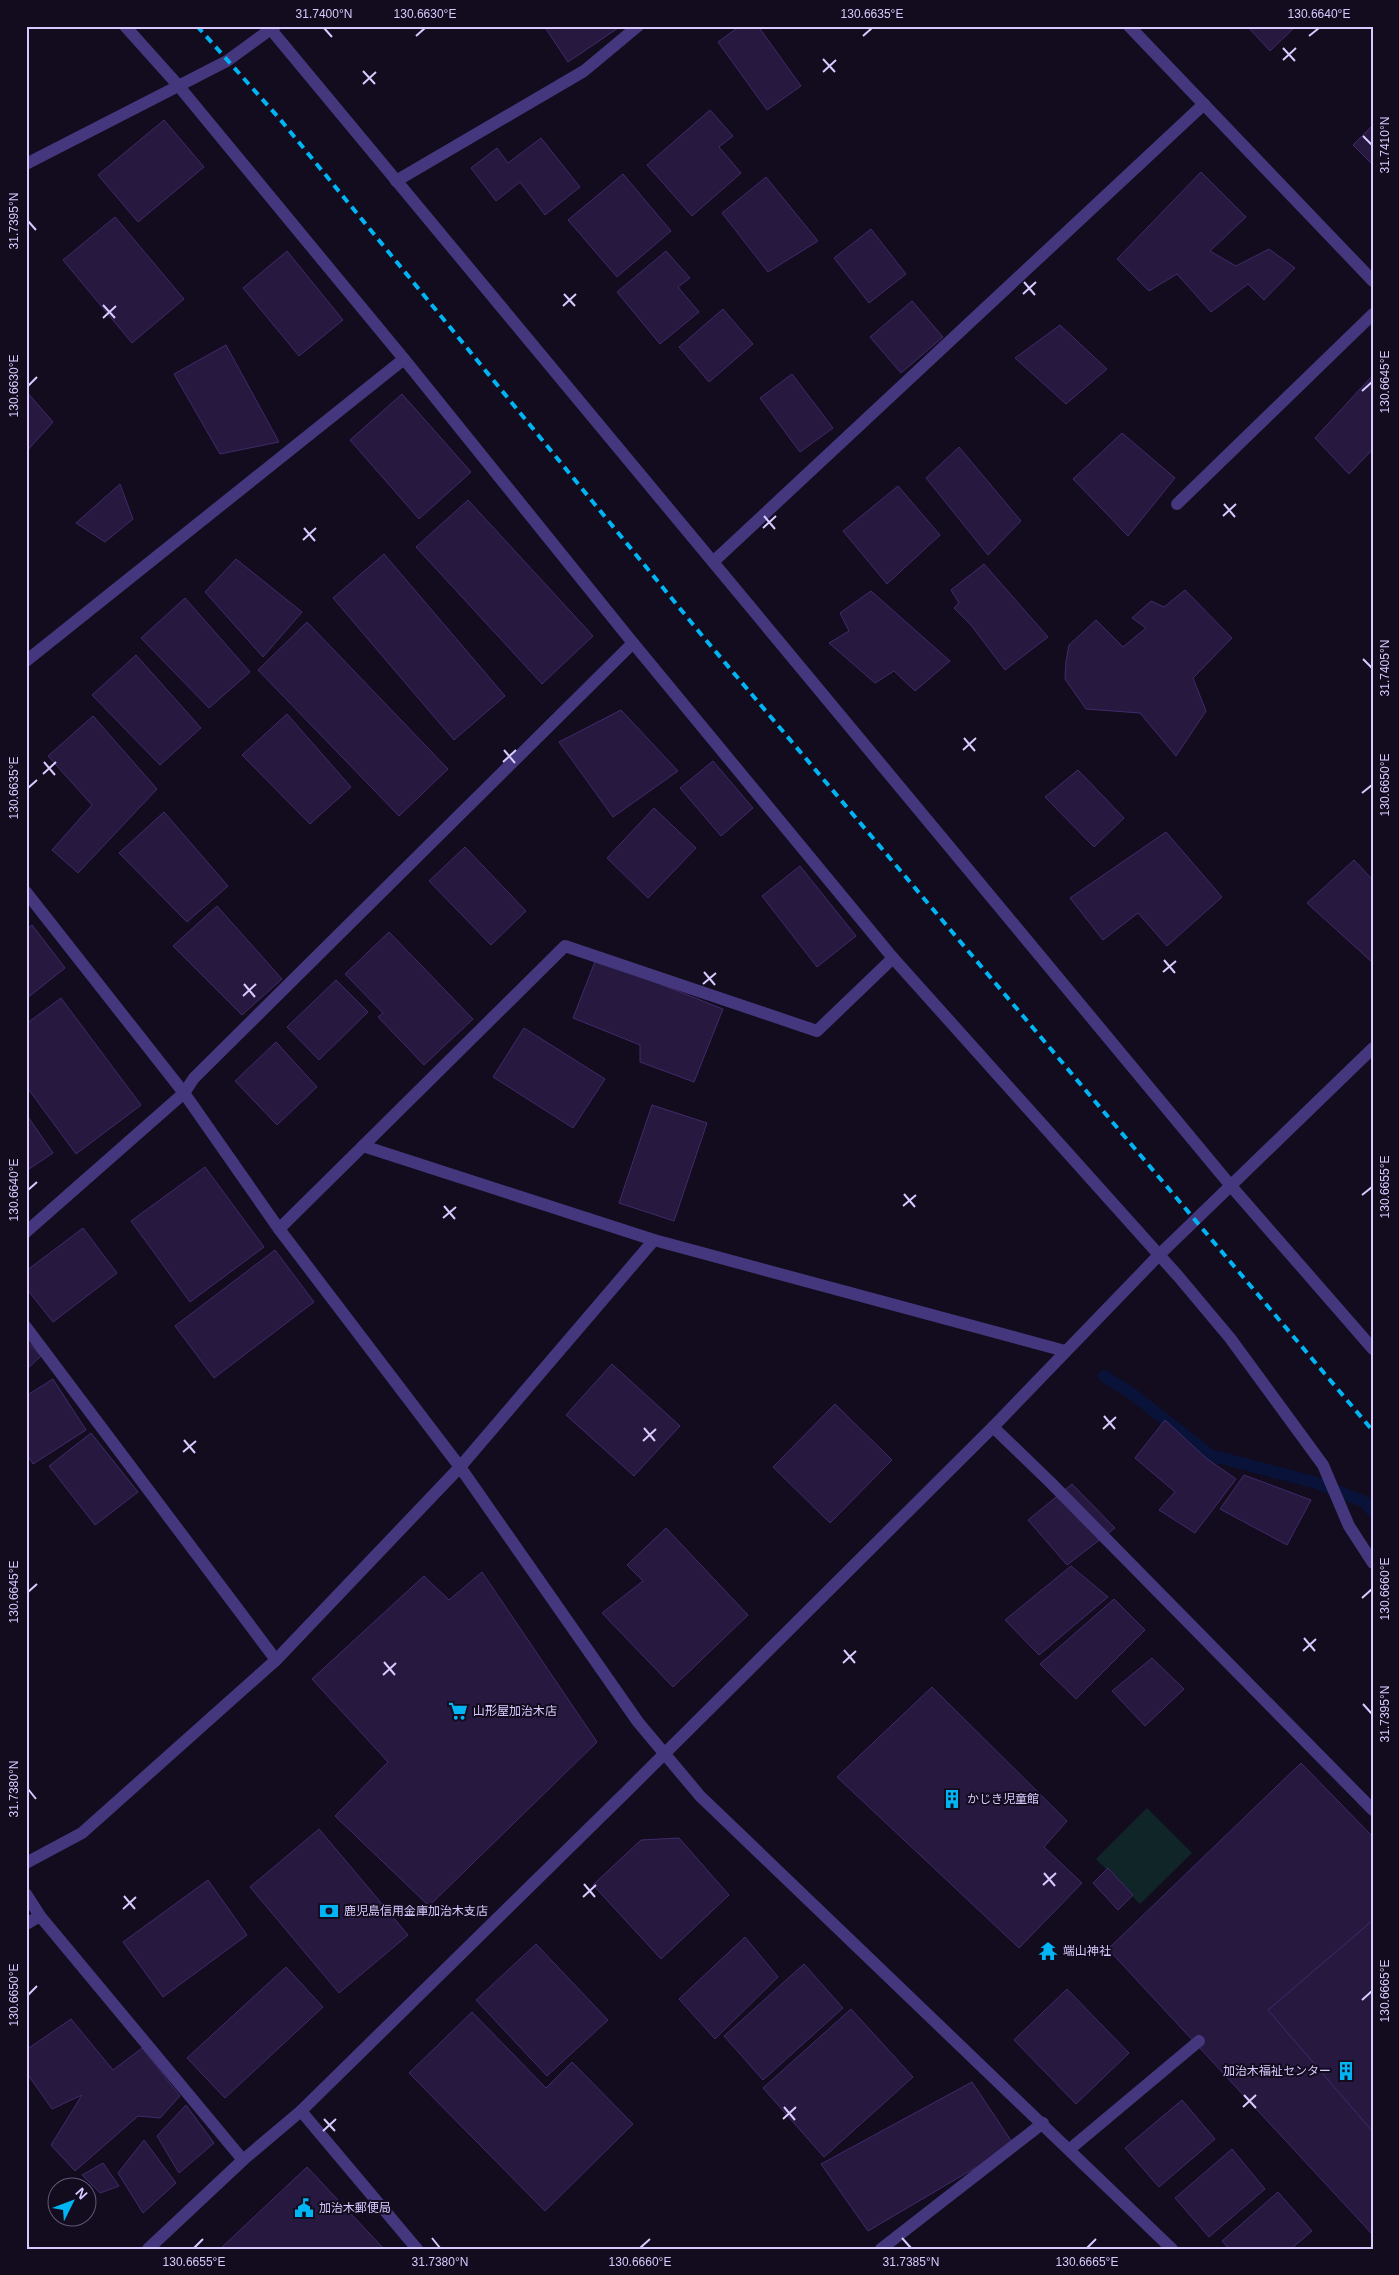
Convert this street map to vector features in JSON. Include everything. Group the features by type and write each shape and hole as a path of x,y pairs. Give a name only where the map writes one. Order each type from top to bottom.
{"street":[{"path":"125,26 177,84 404,359 633,643 893,958 1159,1255 1230,1338 1323,1465 1349,1526 1373,1563"},
{"path":"396,181 584,71 638,26"},
{"path":"1129,26 1373,281"},
{"path":"26,164 177,84 227,61 271,27 396,181 1232,1186 1373,1349"},
{"path":"713,562 1204,104"},
{"path":"1177,504 1373,314"},
{"path":"26,661 404,359"},
{"path":"26,1232 184,1092 194,1078 633,643"},
{"path":"26,892 184,1092 279,1229 460,1467 638,1722 664,1754 700,1796 1043,2123 1172,2249"},
{"path":"279,1229 565,946 817,1031 893,958"},
{"path":"148,2249 244,2160 301,2111 993,1427 1159,1255 1373,1048"},
{"path":"363,1146 654,1240 1065,1351"},
{"path":"26,1863 82,1833 276,1660 460,1467 654,1240"},
{"path":"26,1326 276,1660"},
{"path":"993,1427 1050,1482 1373,1810"},
{"path":"26,1894 40,1916 244,2160"},
{"path":"26,1924 40,1916"},
{"path":"1070,2149 1199,2041"},
{"path":"301,2111 417,2249"},
{"path":"880,2249 1043,2123"}],"green space":[{"path":"1147,1808 1192,1853 1140,1904 1096,1859"}],"building":[{"path":"544,26 621,26 568,62"},
{"path":"740,26 758,26 801,86 767,110 718,42"},
{"path":"1247,26 1296,26 1270,51"},
{"path":"710,110 733,136 719,147 741,173 692,216 647,165"},
{"path":"164,120 204,167 138,222 98,175"},
{"path":"1373,125 1373,165 1353,145"},
{"path":"541,138 580,187 545,215 520,182 496,201 471,168 497,148 508,163"},
{"path":"1201,172 1246,217 1210,251 1236,266 1269,249 1295,268 1264,300 1248,284 1211,312 1177,274 1149,291 1117,259"},
{"path":"623,174 671,231 617,277 568,220"},
{"path":"766,177 818,241 768,272 722,213"},
{"path":"115,217 184,299 132,343 63,260"},
{"path":"871,229 906,274 869,303 834,258"},
{"path":"287,251 343,320 299,356 243,288"},
{"path":"666,251 690,278 678,287 699,312 660,344 617,292"},
{"path":"912,301 943,337 901,373 870,337"},
{"path":"723,309 753,344 709,382 679,347"},
{"path":"1060,325 1107,369 1066,404 1015,358"},
{"path":"226,345 279,442 220,454 174,374"},
{"path":"792,374 833,428 800,452 760,398"},
{"path":"1373,375 1373,449 1349,474 1315,438"},
{"path":"26,391 53,422 26,452"},
{"path":"402,394 471,472 419,519 350,440"},
{"path":"1122,433 1175,478 1128,536 1073,479"},
{"path":"959,447 1021,521 988,555 926,478"},
{"path":"120,484 133,519 105,542 76,523"},
{"path":"898,486 940,535 887,584 843,531"},
{"path":"468,500 593,636 542,684 416,547"},
{"path":"384,554 505,696 454,740 333,598"},
{"path":"236,559 302,612 263,657 205,592"},
{"path":"984,564 1048,637 1005,670 971,625 954,608 959,603 951,590"},
{"path":"1185,590 1232,638 1193,678 1206,711 1176,756 1140,713 1086,709 1065,679 1069,645 1096,620 1123,647 1146,628 1132,618 1151,601 1164,607"},
{"path":"871,591 950,661 915,691 894,671 875,683 829,643 849,631 840,613"},
{"path":"185,598 250,672 209,708 141,638"},
{"path":"307,622 448,769 399,816 258,670"},
{"path":"136,655 201,728 160,765 92,695"},
{"path":"621,710 678,771 613,817 559,742"},
{"path":"287,714 351,787 310,824 242,755"},
{"path":"93,716 157,789 78,873 52,850 92,805 48,756"},
{"path":"713,761 753,808 721,836 680,788"},
{"path":"1078,770 1124,818 1094,847 1045,797"},
{"path":"654,808 696,848 648,898 607,858"},
{"path":"164,812 228,886 187,922 119,853"},
{"path":"1166,832 1222,897 1167,946 1138,913 1103,940 1070,898"},
{"path":"465,847 526,911 491,945 429,881"},
{"path":"1354,860 1373,880 1373,963 1307,903"},
{"path":"800,866 856,936 817,967 762,896"},
{"path":"217,906 282,979 242,1015 173,946"},
{"path":"32,925 65,968 26,999 26,930"},
{"path":"389,932 473,1019 424,1065 378,1017 383,1013 345,974"},
{"path":"596,959 723,1009 694,1082 640,1062 640,1045 573,1018"},
{"path":"336,980 368,1012 319,1060 287,1027"},
{"path":"61,998 141,1105 76,1154 26,1086 26,1024"},
{"path":"524,1028 605,1079 573,1128 493,1077"},
{"path":"276,1042 317,1087 277,1125 235,1081"},
{"path":"652,1105 707,1123 674,1221 619,1203"},
{"path":"26,1114 53,1153 26,1171"},
{"path":"205,1167 264,1247 190,1302 131,1221"},
{"path":"83,1228 117,1273 53,1322 26,1288 26,1271"},
{"path":"275,1250 314,1302 214,1378 175,1326"},
{"path":"26,1340 41,1356 26,1370"},
{"path":"612,1364 680,1426 634,1476 566,1415"},
{"path":"53,1379 86,1430 33,1464 26,1453 26,1396"},
{"path":"835,1404 892,1460 830,1523 773,1467"},
{"path":"1165,1420 1206,1458 1236,1479 1195,1533 1159,1510 1175,1492 1135,1458"},
{"path":"91,1433 138,1492 95,1525 49,1466"},
{"path":"1244,1475 1311,1500 1287,1545 1220,1509"},
{"path":"1072,1484 1115,1528 1067,1565 1028,1520"},
{"path":"666,1528 748,1615 673,1687 602,1613 643,1581 627,1565"},
{"path":"1071,1566 1108,1597 1039,1655 1005,1620"},
{"name":"山形屋加治木店","path":"482,1572 597,1742 429,1906 335,1816 388,1762 312,1679 424,1576 449,1600"},
{"path":"1114,1599 1145,1630 1076,1699 1040,1664"},
{"path":"1152,1658 1184,1689 1145,1726 1112,1691"},
{"name":"かじき児童館","path":"932,1687 1067,1821 1044,1847 1082,1883 1019,1948 837,1777"},
{"path":"1301,1763 1373,1837 1373,2235 1108,1949"},
{"name":"鹿児島信用金庫加治木支店","path":"319,1829 408,1935 339,1993 250,1887"},
{"path":"679,1838 729,1895 661,1959 593,1885 641,1840"},
{"path":"1108,1868 1133,1895 1118,1910 1093,1883"},
{"path":"208,1880 247,1935 163,1997 123,1942"},
{"name":"加治木福祉センター","path":"1373,1920 1373,2132 1268,2010"},
{"path":"745,1937 778,1977 715,2039 679,1999"},
{"path":"536,1944 608,2020 547,2076 476,2000"},
{"path":"804,1964 843,2008 763,2080 724,2036"},
{"path":"286,1967 323,2007 225,2098 187,2058"},
{"path":"1067,1989 1129,2053 1076,2104 1014,2040"},
{"path":"851,2009 913,2077 824,2157 763,2088"},
{"path":"472,2012 546,2088 572,2062 633,2124 545,2211 409,2073"},
{"path":"71,2019 113,2070 142,2048 180,2096 160,2118 138,2116 75,2171 51,2145 82,2095 52,2109 26,2072 26,2050"},
{"path":"972,2082 1014,2145 868,2231 821,2164"},
{"path":"1182,2100 1215,2139 1159,2187 1125,2148"},
{"path":"186,2105 214,2143 179,2173 157,2136"},
{"path":"144,2140 176,2183 143,2213 118,2173"},
{"path":"1232,2149 1265,2189 1209,2237 1175,2198"},
{"path":"103,2163 119,2186 100,2193 98,2191 98,2178 85,2178 82,2175"},
{"name":"加治木郵便局","path":"307,2167 384,2249 220,2249"},
{"path":"1278,2192 1312,2231 1291,2249 1229,2249 1222,2241"}],"waterway":[{"path":"1104,1376 1131,1393 1210,1455 1317,1483 1365,1502 1373,1512"}],"railway":[{"path":"197,26 279,118 700,633 1373,1431"}],"place":[{"name":"山形屋加治木店","path":"458,1711"},
{"name":"かじき児童館","path":"952,1799"},
{"name":"鹿児島信用金庫加治木支店","path":"329,1911"},
{"name":"端山神社","path":"1048,1951"},
{"name":"加治木福祉センター","path":"1346,2071"},
{"name":"加治木郵便局","path":"304,2208"}]}
